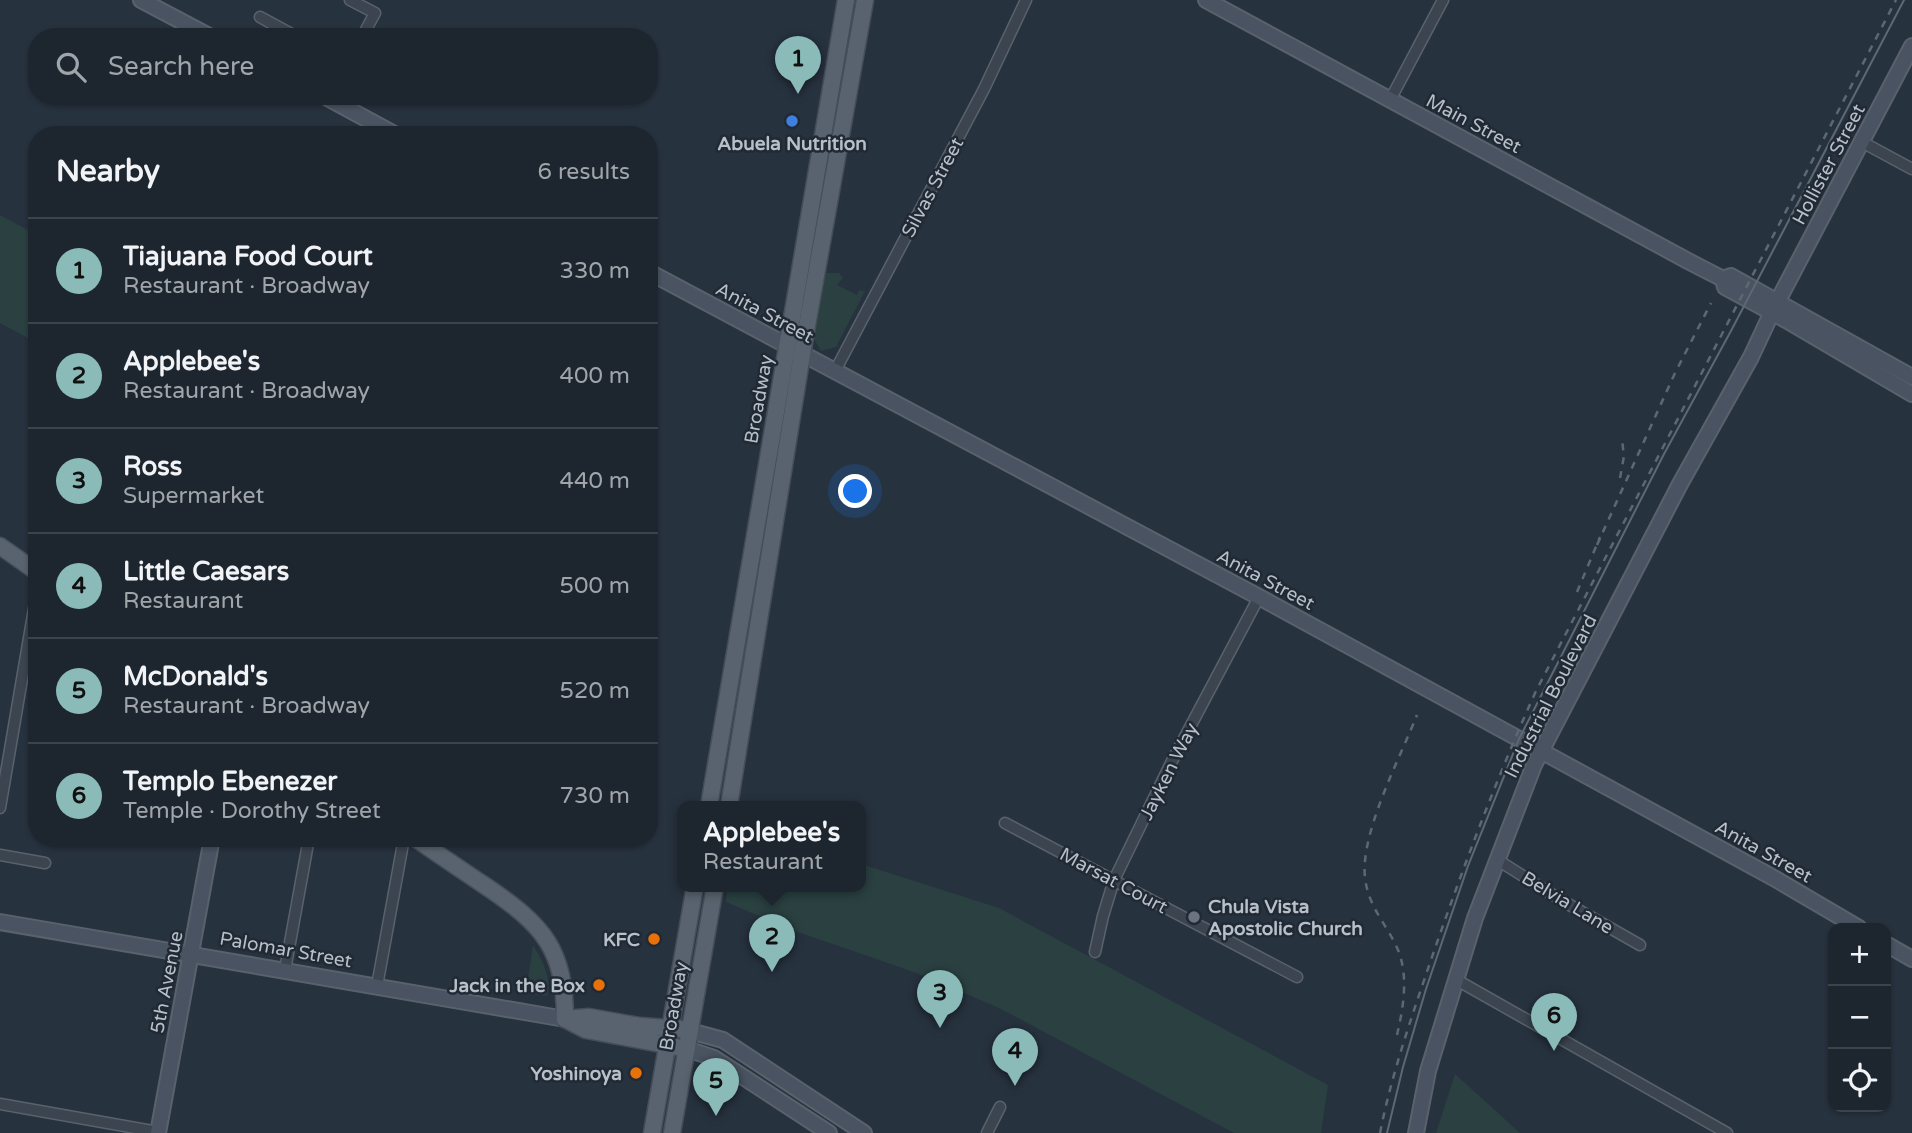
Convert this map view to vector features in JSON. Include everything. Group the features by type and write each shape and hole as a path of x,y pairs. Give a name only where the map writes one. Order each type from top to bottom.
{"main road":[{"path":"141,0 194,28"},
{"name":"Broadway","path":"832,136 846,0"},
{"name":"Broadway","path":"710,801 742,611 795,350 832,136 864,0"},
{"name":"Main Street","path":"1206,0 1723,279 1731,276 1912,394"},
{"name":"Hollister Street","path":"1774,306 1862,142 1906,71 1912,46"},
{"path":"342,105 380,126"},
{"name":"Anita Street","path":"658,277 1259,597 1772,877 1850,923"},
{"name":"Main Street","path":"1774,306 1912,377"},
{"name":"Industrial Boulevard","path":"1416,1133 1428,1071 1455,979 1496,859 1529,776 1669,505 1751,357 1774,306"},
{"name":"Broadway","path":"729,801 760,615 795,350"},
{"path":"0,546 28,566"},
{"path":"742,611 760,615"},
{"path":"716,761 723,774 720,797 725,801"},
{"name":"5th Avenue","path":"158,1133 210,847"},
{"path":"428,847 518,908 541,930 559,964 565,989 565,1019"},
{"name":"Broadway","path":"652,1133 694,892"},
{"name":"Broadway","path":"672,1133 714,892"},
{"name":"Palomar Street","path":"0,922 565,1019 589,1017 690,1031 723,1040 864,1133"},
{"path":"1891,947 1912,959"},
{"name":"Palomar Street","path":"565,1019 586,1030 687,1049 714,1058 829,1133"}],"street":[{"path":"350,0 375,13 367,28"},
{"name":"Silvas Street","path":"835,371 984,89 1026,0"},
{"path":"1390,100 1443,0"},
{"path":"260,17 280,28"},
{"path":"1862,142 1912,169"},
{"name":"Jayken Way","path":"1095,952 1102,916 1114,880 1172,761 1259,597"},
{"path":"0,808 28,644"},
{"name":"Marsat Court","path":"1005,823 1297,977"},
{"path":"285,970 307,847"},
{"path":"377,986 402,847"},
{"path":"0,855 45,863"},
{"name":"Belvia Lane","path":"1496,859 1561,900 1640,944"},
{"path":"1455,979 1727,1133"},
{"path":"0,1104 158,1133"},
{"path":"987,1133 1000,1107"}],"green space":[{"path":"0,215 28,230 28,338 0,323"},
{"path":"826,273 839,273 843,278 837,285 857,295 859,290 865,291 836,347 821,351 814,339"},
{"path":"866,866 999,908 1328,1085 1321,1133 1234,1133 999,1008 914,972 792,930 726,902 727,892 866,892"},
{"path":"533,945 547,976 547,996 526,993"},
{"path":"1455,1074 1520,1133 1436,1133"}],"tram line":[{"path":"1387,1133 1426,989 1468,866 1519,739 1664,454 1904,0"}],"railway":[{"path":"1380,1133 1404,1043 1445,921 1494,789 1536,691 1896,0"},
{"path":"1597,545 1675,373 1711,303"},
{"path":"1620,478 1624,456 1622,440"},
{"path":"1577,592 1600,537"},
{"path":"1397,1035 1403,1004 1401,960 1394,941 1370,899 1365,878 1365,860 1375,818 1417,715"}],"place":[{"name":"Tiajuana Food Court","path":"798,94"},
{"name":"Abuela Nutrition","path":"792,121"},
{"name":"Chula Vista Apostolic Church","path":"1194,917"},
{"name":"KFC","path":"654,939"},
{"name":"Applebee's","path":"772,972"},
{"name":"Jack in the Box","path":"599,985"},
{"name":"Ross","path":"940,1028"},
{"name":"Templo Ebenezer","path":"1554,1051"},
{"name":"Yoshinoya","path":"636,1073"},
{"name":"Little Caesars","path":"1015,1086"},
{"name":"McDonald's","path":"716,1116"}]}
